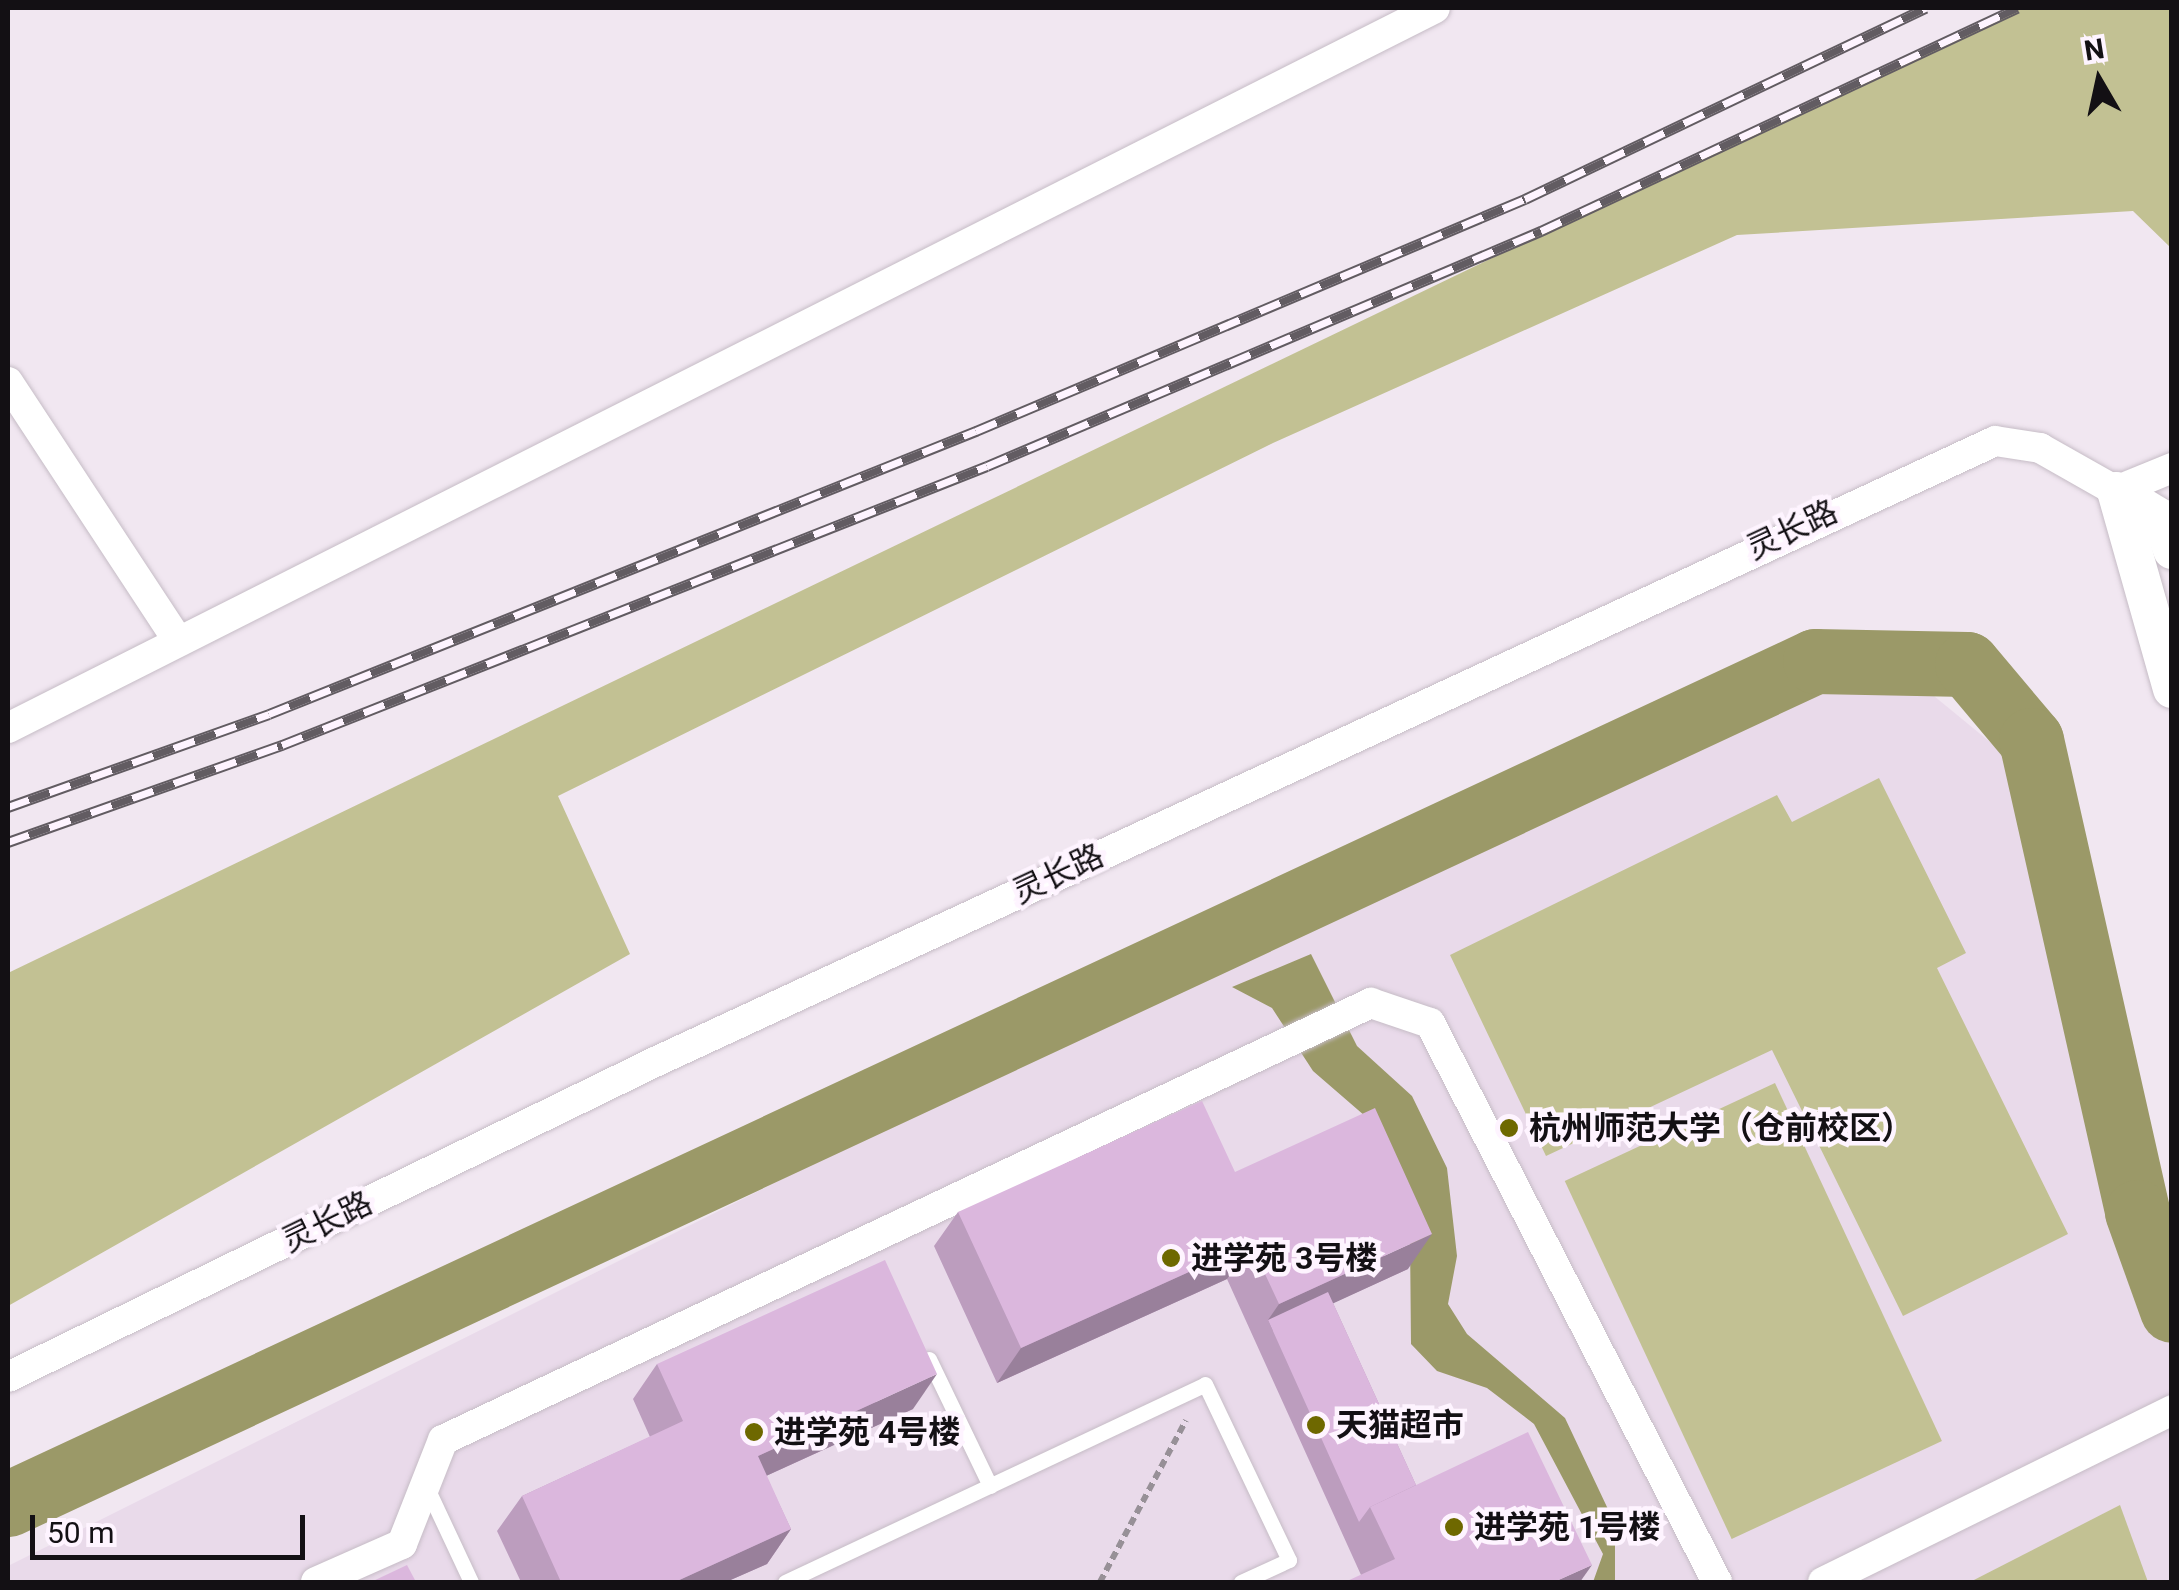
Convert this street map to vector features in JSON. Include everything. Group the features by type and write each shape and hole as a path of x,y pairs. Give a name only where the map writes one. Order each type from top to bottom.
{"street":[{"path":"8,728 1435,8"},
{"path":"8,382 178,641"},
{"name":"灵长路","path":"8,1377 691,1045 1995,441 2040,448 2116,492"},
{"path":"2116,492 2172,468"},
{"path":"2116,492 2161,518 2172,550"},
{"path":"2116,492 2172,689"},
{"path":"316,1582 402,1544 443,1440 876,1247 1166,1099 1371,1003 1430,1023 1716,1582"},
{"path":"1823,1582 2172,1410"}],"lane":[{"path":"922,1344 990,1486"},
{"path":"785,1582 1205,1384 1290,1560 1241,1582"},
{"path":"426,1484 472,1582"}],"path":[{"path":"1100,1582 1205,1384"}],"shaded area":[{"path":"2011,8 2171,8 2171,248 2133,211 1737,235 1273,443 558,796 630,954 8,1306 8,973"},
{"name":"杭州师范大学（仓前校区）","path":"1853,683 1934,696 2001,751 2171,1237 2171,1582 8,1582 8,1566 1103,1019 1716,734"},
{"path":"1879,778 1966,953 1937,968 2068,1234 1903,1316 1772,1050 1546,1156 1450,955 1777,795 1792,822"},
{"path":"1311,954 1357,1046 1412,1096 1447,1168 1457,1256 1448,1304 1467,1334 1565,1418 1615,1524 1615,1582 1593,1582 1603,1554 1534,1424 1487,1388 1437,1371 1411,1344 1410,1237 1365,1116 1313,1071 1272,1008 1232,987"},
{"path":"1775,1083 1942,1441 1732,1539 1565,1181"},
{"path":"2120,1505 2148,1582 1970,1582"}],"building":[{"name":"进学苑 3号楼","path":"1202,1101 1235,1172 1375,1108 1432,1234 1279,1304 1251,1244 1021,1348 958,1212"},
{"name":"进学苑 4号楼","path":"885,1260 937,1374 758,1456 791,1529 675,1582 561,1582 522,1496 683,1421 657,1364"},
{"path":"1328,1292 1416,1485 1370,1507 1359,1522 1268,1320"},
{"name":"进学苑 1号楼","path":"1528,1432 1592,1565 1554,1582 1345,1582 1395,1559 1370,1507"},
{"path":"407,1565 416,1582 371,1582"}],"waterway":[{"path":"8,1504 1815,661 1967,664 2031,740 2137,1212 2172,1310"}],"railway":[{"path":"8,807 269,714 976,431 1525,199 1926,8"},
{"path":"8,842 282,745 987,466 1541,231 2017,8"}],"place":[{"name":"杭州师范大学（仓前校区）","path":"1509,1128"},
{"name":"进学苑 3号楼","path":"1171,1258"},
{"name":"天猫超市","path":"1316,1425"},
{"name":"进学苑 4号楼","path":"754,1432"},
{"name":"进学苑 1号楼","path":"1454,1527"}]}
